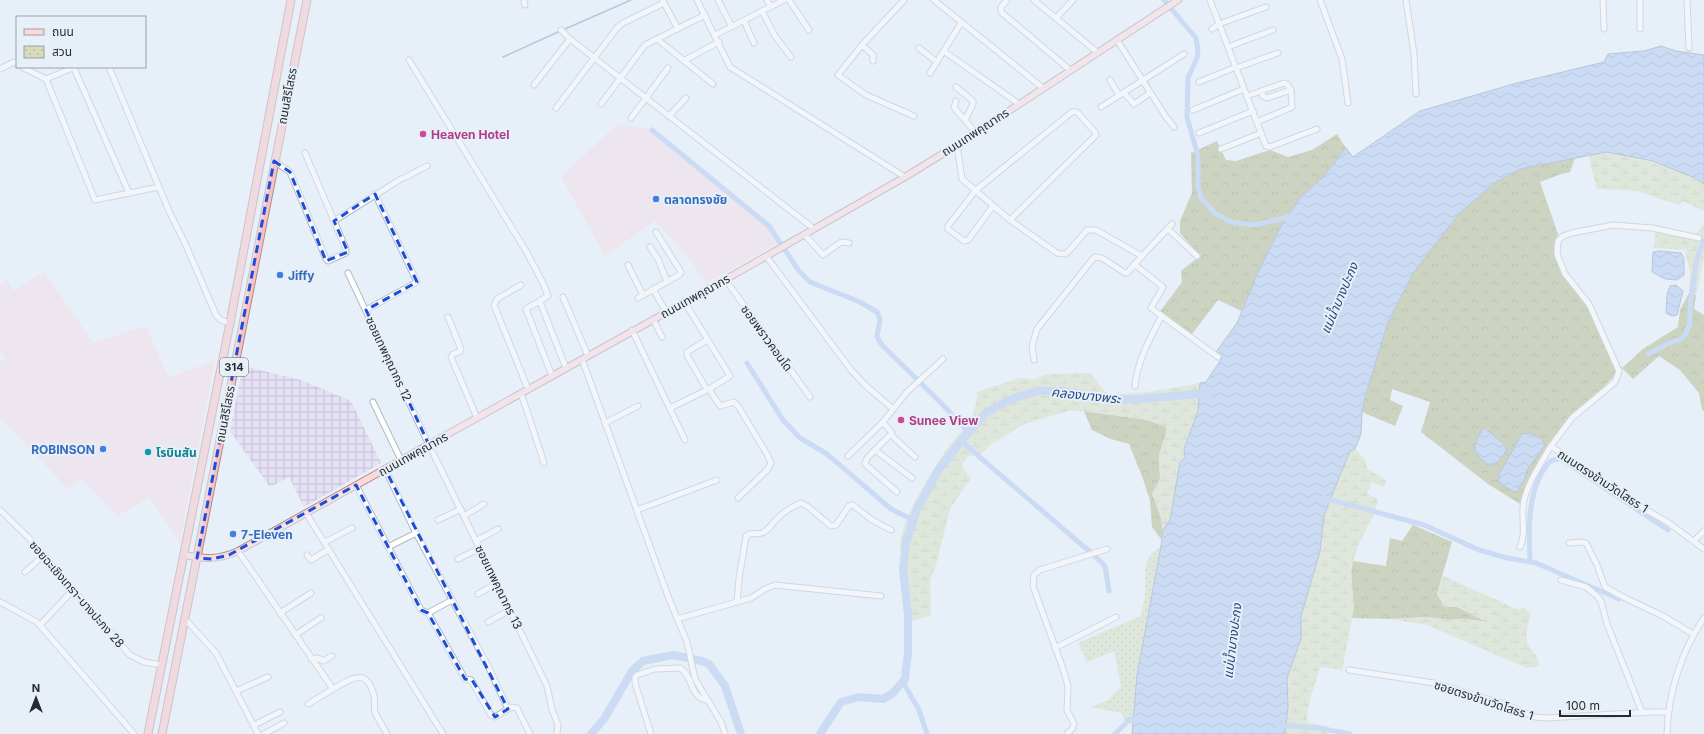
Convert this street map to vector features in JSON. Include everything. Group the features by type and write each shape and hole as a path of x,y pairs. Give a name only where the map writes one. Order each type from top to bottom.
{"highway":[{"name":"ถนนสิริโสธร","path":"148,734 230,323 291,0"},
{"name":"ถนนสิริโสธร","path":"162,734 307,0"}],"main road":[{"name":"ถนนเทพคุณากร","path":"184,555 212,559 220,558 238,551 429,445 904,177 976,133 1178,0"}],"street":[{"path":"697,0 728,63 734,70 904,177"},
{"path":"718,0 732,27"},
{"path":"767,0 771,7"},
{"path":"715,35 784,0"},
{"path":"789,0 809,30"},
{"path":"896,0 902,2 862,45 838,73 838,76 866,95 914,116"},
{"path":"934,0 1043,88"},
{"path":"1007,0 1001,7 1001,12 1070,70"},
{"path":"1034,0 1097,52"},
{"path":"1056,18 1073,0"},
{"path":"1210,0 1266,146 1270,147 1317,129"},
{"path":"1320,0 1340,52 1348,103"},
{"path":"1406,0 1414,54 1416,94"},
{"path":"1603,0 1604,29"},
{"path":"1640,0 1640,29"},
{"path":"1687,0 1689,48"},
{"path":"556,108 595,59 617,28 623,23 664,1 678,29"},
{"path":"1212,29 1219,24 1266,7"},
{"path":"762,11 775,36 791,57"},
{"path":"601,104 621,79 641,48 705,16"},
{"path":"744,21 754,43"},
{"path":"930,73 945,52 962,23"},
{"path":"561,30 595,59 813,228"},
{"path":"1228,47 1273,30"},
{"path":"534,85 570,39"},
{"path":"657,39 713,84"},
{"path":"1117,40 1166,117 1174,127"},
{"path":"685,60 719,42"},
{"path":"862,45 873,55 872,61"},
{"path":"919,48 937,62"},
{"path":"945,52 1019,104"},
{"path":"1199,82 1278,53"},
{"path":"1101,107 1184,54"},
{"path":"409,60 526,251 548,294 546,298 526,309 552,376"},
{"path":"0,69 14,62 16,63"},
{"path":"24,68 46,79 95,200 159,186"},
{"path":"46,79 73,68"},
{"path":"75,68 129,193"},
{"path":"109,68 169,211 184,241 216,315 218,318 230,323"},
{"path":"631,118 668,68"},
{"path":"1110,80 1122,94 1134,104 1150,92"},
{"path":"1248,96 1284,83 1287,84 1291,90 1292,107 1257,122"},
{"path":"956,86 973,101 965,120"},
{"path":"1193,110 1244,89"},
{"path":"1261,92 1263,96 1267,98 1291,90"},
{"path":"669,116 686,98"},
{"path":"956,101 954,107 976,133"},
{"path":"1199,133 1253,111"},
{"path":"993,206 968,240 964,241 950,231 948,226 976,190 1072,112 1077,112 1095,132 1096,136 1010,220"},
{"path":"1221,149 1261,133"},
{"path":"957,145 961,177 1010,220 1061,254 1068,252 1086,230 1090,229 1096,230 1142,256"},
{"path":"274,161 290,172 328,261 347,251 305,153"},
{"path":"334,221 375,194 427,166"},
{"path":"366,310 417,282 375,194"},
{"name":"ถนนตรงข้ามวัดโสธร 1","path":"1699,238 1652,228 1612,225 1572,233 1563,236 1558,241 1557,254 1565,274 1589,304 1619,371 1615,382 1572,418 1551,446 1618,493 1669,523 1694,540 1704,549"},
{"path":"1034,360 1032,346 1037,329 1092,260 1098,256 1125,273 1128,273 1134,264 1170,226 1196,256"},
{"path":"628,265 640,296 679,274 681,270 656,232"},
{"path":"804,234 822,255 841,242 849,243"},
{"path":"650,247 658,259 667,282"},
{"path":"766,256 851,370 865,385 893,409"},
{"path":"1134,264 1164,287 1151,308 1161,317 1218,357"},
{"name":"ซอยเทพคุณากร 12","path":"348,273 429,445"},
{"name":"ซอยพราวคอนโด","path":"725,279 810,397"},
{"path":"521,285 497,299 494,305 528,389"},
{"path":"653,289 666,312"},
{"path":"563,297 637,510 677,619 687,642 695,679 721,722 725,734"},
{"path":"540,302 566,368"},
{"path":"670,408 730,376 684,302"},
{"path":"448,317 461,349 451,357 477,418"},
{"path":"1135,386 1137,372 1142,357 1161,317"},
{"path":"653,319 662,337"},
{"path":"632,330 685,440"},
{"path":"707,340 690,349 687,352 687,355 720,406 731,402 736,403 771,463 768,469 738,498"},
{"path":"848,456 883,422 918,382 942,359"},
{"path":"521,393 544,463"},
{"path":"373,402 401,460"},
{"path":"606,423 638,406"},
{"path":"883,422 892,431 891,435 915,457"},
{"path":"891,435 867,458 864,464 897,492"},
{"name":"ซอยเทพคุณากร 13","path":"429,445 547,686 552,709 557,720 557,733"},
{"path":"1520,547 1523,541 1523,507 1526,497 1534,476 1551,446"},
{"path":"875,450 912,478"},
{"path":"385,469 416,533 488,666 508,709"},
{"path":"637,510 717,480"},
{"path":"356,485 421,610 428,613 466,679 472,681 490,715 495,717 513,707 518,710 530,734"},
{"path":"464,516 484,504"},
{"path":"737,602 746,536 751,533 760,534 765,532 785,512 797,505 801,504 807,506 831,526 836,525 849,506 853,505 872,520 891,530"},
{"name":"ซอยฉะเชิงเทรา-บางปะกง 28","path":"0,510 44,554 130,655 144,662 162,665"},
{"path":"438,520 461,510"},
{"path":"306,513 443,734"},
{"path":"325,542 352,528"},
{"path":"476,541 498,529"},
{"path":"1694,540 1704,531"},
{"path":"388,547 416,533"},
{"path":"1569,543 1586,543 1597,565 1605,587 1663,616 1693,634"},
{"path":"458,558 480,548"},
{"path":"307,555 311,560 329,549"},
{"path":"1066,734 1073,728 1074,724 1067,710 1068,686 1063,668 1035,594 1032,578 1040,570 1107,549"},
{"path":"238,551 333,689"},
{"path":"25,572 44,554"},
{"path":"1561,580 1586,587 1597,596 1601,602 1607,624 1642,712"},
{"path":"478,594 497,583"},
{"path":"677,619 751,598 770,586 779,585 881,596"},
{"path":"40,625 74,589"},
{"path":"280,613 311,593"},
{"path":"428,613 452,600"},
{"path":"0,602 29,617 40,625 134,734"},
{"path":"488,622 510,610"},
{"path":"1055,648 1116,617"},
{"path":"295,635 321,618"},
{"path":"1667,734 1668,712 1673,687 1693,634 1704,618"},
{"path":"185,619 216,653 258,734"},
{"path":"311,659 315,658 323,661 332,656"},
{"path":"651,734 635,684 635,677 637,675 655,669 680,668 686,674 699,698 708,700"},
{"name":"ซอยตรงข้ามวัดโสธร 1","path":"1349,670 1434,683 1504,704 1535,717 1546,718 1642,712 1668,712"},
{"path":"308,704 352,678 359,676 365,678 372,688 376,712 387,734"},
{"path":"236,691 268,677"},
{"path":"254,725 280,712"},
{"path":"264,734 284,723"}],"highlighted area":[{"path":"274,161 290,172 326,261 348,252 334,221 375,194 417,282 366,310 429,445 385,469 508,709 495,717 472,680 465,679 428,613 421,610 356,485 229,555 212,559 197,558"}],"shaded area":[{"name":"ตลาดทรงชัย","path":"617,124 648,129 772,224 782,241 706,283 689,258 655,221 605,256 561,177"},
{"path":"44,271 93,343 146,326 169,378 215,360 180,542 149,498 117,516 81,479 68,489 0,417 0,363 5,359 0,351 0,284 7,280 13,291"},
{"path":"243,366 301,380 351,401 381,463 304,507 289,477 270,487 230,431"}],"green space":[{"path":"1337,134 1346,148 1324,176 1299,199 1279,230 1241,311 1218,300 1192,334 1159,313 1182,282 1181,271 1200,256 1180,233 1180,221 1192,193 1191,153 1217,141 1226,160 1236,161 1270,150 1288,157 1312,150"},
{"path":"1607,152 1670,167 1693,177 1704,184 1704,211 1683,201 1679,205 1637,191 1597,189 1588,155"},
{"path":"1575,158 1570,172 1540,182 1558,234 1553,247 1622,368 1552,440 1520,504 1488,484 1421,432 1430,402 1392,389 1390,400 1403,406 1395,426 1362,412 1365,397 1388,322 1413,273 1458,215 1494,183 1520,169"},
{"path":"1704,224 1704,258 1696,295 1689,293 1690,271 1685,253 1687,250 1654,248 1656,230 1695,235"},
{"path":"1689,293 1696,295 1694,309 1704,315 1704,411 1702,410 1699,393 1680,370 1659,356 1633,379 1622,368 1643,349 1678,327 1680,310"},
{"path":"1090,373 1104,391 1113,394 1136,393 1200,383 1198,411 1184,449 1185,458 1180,462 1170,520 1163,529 1160,512 1152,494 1160,479 1159,455 1166,433 1166,427 1148,420 1084,411 1068,411 1024,424 993,443 979,455 968,456 961,466 971,478 950,509 936,565 930,580 931,615 912,621 906,566 900,548 902,534 918,496 933,470 947,449 968,424 974,410 977,392 1020,378 1036,379 1046,374"},
{"path":"1084,411 1148,420 1166,427 1166,433 1159,455 1160,479 1152,494 1159,510 1162,527 1161,539 1152,527 1150,500 1129,444 1111,439 1092,430"},
{"path":"1355,449 1365,460 1367,469 1386,480 1384,487 1372,482 1367,494 1378,499 1374,515 1359,543 1351,568 1354,608 1342,670 1320,667 1310,701 1307,722 1328,727 1327,734 1285,734 1288,707 1287,678 1301,639 1301,616 1320,551 1324,515 1350,451"},
{"path":"1413,525 1452,542 1437,594 1457,607 1488,622 1465,619 1448,620 1427,617 1391,619 1352,618 1353,604 1351,575 1353,561 1386,566 1390,538 1402,541"},
{"path":"1161,546 1137,675 1133,725 1124,721 1122,713 1091,707 1108,700 1121,686 1114,651 1087,662 1078,643 1141,616 1145,596 1145,568 1150,555"},
{"path":"1443,576 1519,610 1524,607 1531,615 1527,631 1528,643 1537,658 1539,666 1526,668 1428,625 1391,619 1427,617 1448,620 1465,619 1486,622 1457,607 1444,607 1437,594"}],"water":[{"name":"แม่น้ำบางปะกง","path":"1661,46 1676,51 1704,55 1704,184 1695,178 1653,161 1607,152 1520,169 1494,183 1458,215 1413,273 1388,322 1365,397 1362,412 1361,434 1355,449 1350,451 1324,515 1320,551 1301,616 1301,639 1287,678 1288,707 1285,734 1132,734 1137,675 1163,529 1170,520 1180,462 1185,458 1184,449 1198,411 1200,383 1206,382 1222,358 1216,352 1237,323 1259,270 1279,230 1299,199 1324,176 1346,148 1353,157 1420,111 1517,83 1604,62 1608,54 1644,51"},
{"path":"1659,251 1681,253 1684,258 1684,275 1677,280 1665,279 1652,272 1653,252"},
{"path":"1676,285 1683,291 1677,315 1672,316 1666,313 1667,295 1670,286"},
{"path":"1483,427 1503,443 1507,450 1499,461 1493,465 1489,465 1484,462 1475,450 1476,443"},
{"path":"1529,433 1542,439 1545,445 1527,470 1525,478 1517,492 1512,491 1499,482 1499,474 1522,434"}],"waterway":[{"path":"565,29 631,0"},
{"path":"1164,0 1196,38 1198,51 1197,58 1188,78 1187,117 1198,156 1198,187 1201,198 1215,213 1231,222 1254,225 1293,216"},
{"path":"503,57 558,32"},
{"path":"652,130 769,226 799,271 810,282 860,302 877,312 880,320 877,336 881,344 968,432"},
{"path":"1649,354 1665,345 1681,339 1686,334 1690,323 1690,305 1697,258 1704,241"},
{"path":"747,363 783,420 800,438 827,454 891,509 913,520"},
{"name":"คลองบางพระ","path":"820,734 841,702 859,697 883,699 893,693 905,679 908,652 908,615 903,569 906,543 917,509 939,469 966,435 987,412 1014,398 1039,391 1063,391 1115,400 1209,393"},
{"path":"961,441 1105,566 1109,591"},
{"path":"1530,562 1529,539 1533,495 1541,474 1551,461 1557,459 1561,459 1668,530"},
{"path":"1324,498 1424,525 1479,550 1507,558 1536,563 1619,599"},
{"name":"คลองบางพระ","path":"591,734 604,719 632,671 643,661 673,655 702,661 709,664 725,686 741,734"},
{"path":"903,682 919,710 927,734"},
{"path":"1115,734 1129,720 1139,717"},
{"path":"1279,725 1318,728 1350,734"}],"place":[{"name":"Heaven Hotel","path":"423,134"},
{"name":"ตลาดทรงชัย","path":"656,199"},
{"name":"Jiffy","path":"280,275"},
{"name":"Sunee View","path":"901,420"},
{"name":"ROBINSON","path":"103,449"},
{"name":"โรบินสัน","path":"148,452"},
{"name":"7-Eleven","path":"233,534"}]}
